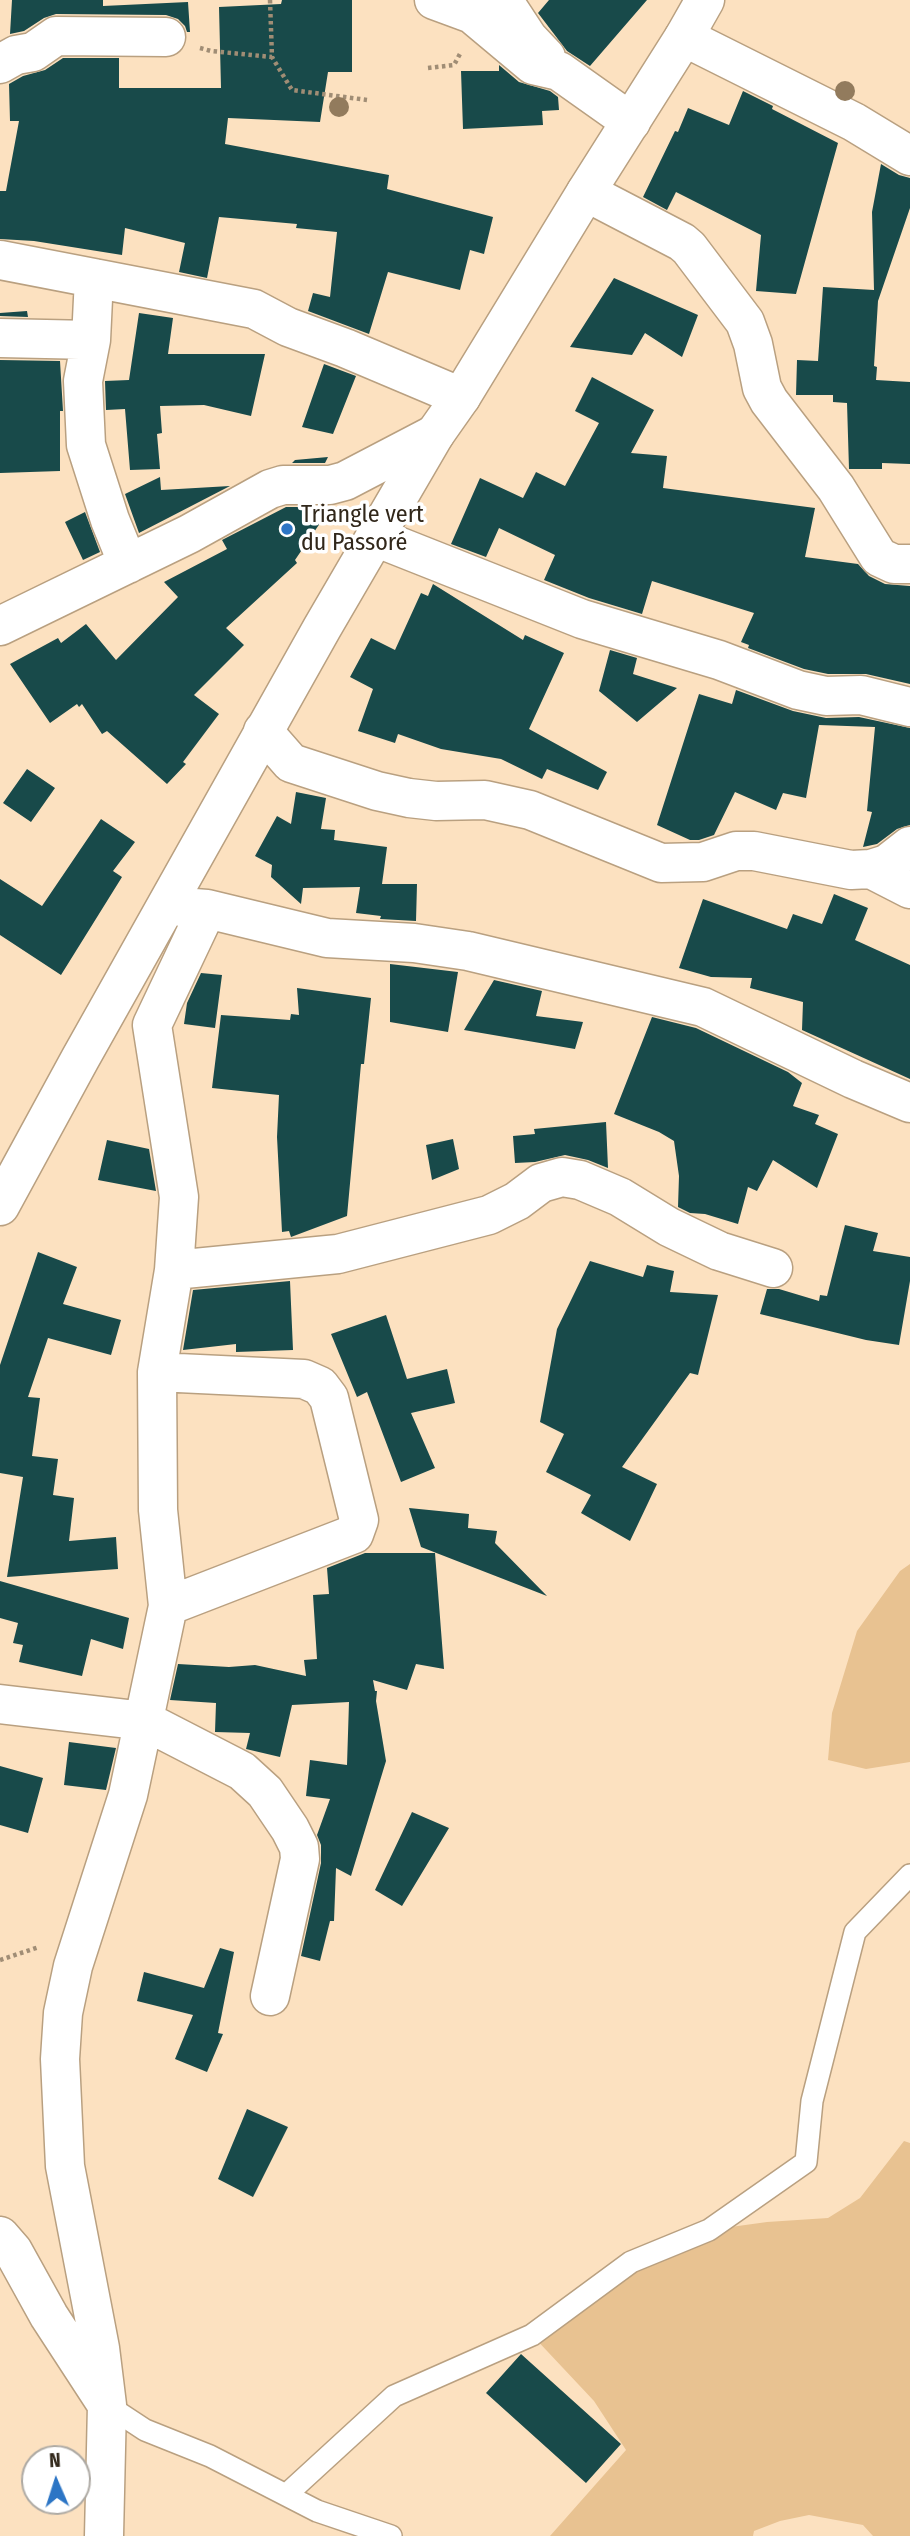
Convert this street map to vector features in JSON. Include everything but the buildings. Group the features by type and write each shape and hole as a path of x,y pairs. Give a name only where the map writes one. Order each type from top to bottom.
{"street":[{"path":"434,0 472,14 506,46 533,65 559,71"},
{"path":"503,0 528,38 559,71 631,122"},
{"path":"0,1206 262,731 435,434 461,397 705,0"},
{"path":"0,64 16,55 33,52 56,36 166,37"},
{"path":"684,37 854,122 910,156"},
{"path":"586,192 690,248 745,322 753,344 762,388 769,401 836,488 879,557 894,564 910,564"},
{"path":"0,260 254,309 288,327 461,397"},
{"path":"94,278 91,340 83,381 86,445 110,520 128,564"},
{"path":"0,338 91,340"},
{"path":"0,626 189,534 270,489 283,485 331,485 345,481 435,434"},
{"path":"375,537 582,619 719,660 798,690 825,696 861,695 910,707"},
{"path":"262,731 291,763 377,791 409,798 436,801 485,800 520,807 661,863 703,862 736,851 754,850 851,870 871,869 887,864 910,846"},
{"path":"871,869 910,889"},
{"path":"165,906 206,909 327,938 440,946 498,957 704,1007 853,1079 910,1103"},
{"path":"104,2536 107,2405 100,2348 65,2166 60,2059 63,2013 73,1966 128,1795 168,1606 158,1510 157,1372 174,1269 178,1197 152,1025 206,909"},
{"path":"174,1269 338,1254 489,1215 517,1201 541,1183 562,1177 580,1180 620,1197 669,1227 719,1251 774,1268"},
{"path":"157,1372 304,1379 320,1386 329,1398 359,1520 354,1534 168,1606"},
{"path":"0,1704 145,1721 242,1771 265,1792 299,1847 297,1875 270,1996"},
{"path":"0,2236 13,2251 49,2316 107,2405"}],"lane":[{"path":"286,2495 394,2396 532,2335 631,2262 709,2230 806,2162 812,2101 855,1933 910,1874"},
{"path":"107,2405 145,2430 210,2456 317,2511 391,2536"}],"path":[{"path":"270,0 272,57 292,90 367,100"},
{"path":"166,37 211,51 272,57"}],"shaded area":[{"path":"910,1564 910,1762 866,1769 828,1760 832,1713 857,1631 900,1571"},
{"path":"904,2141 910,2143 910,2536 873,2536 863,2525 809,2515 780,2521 754,2531 753,2536 550,2536 626,2450 594,2401 532,2335 631,2262 709,2230 767,2222 828,2218 860,2198"}],"place":[{"name":"Triangle vert du Passoré","path":"287,529"}]}
